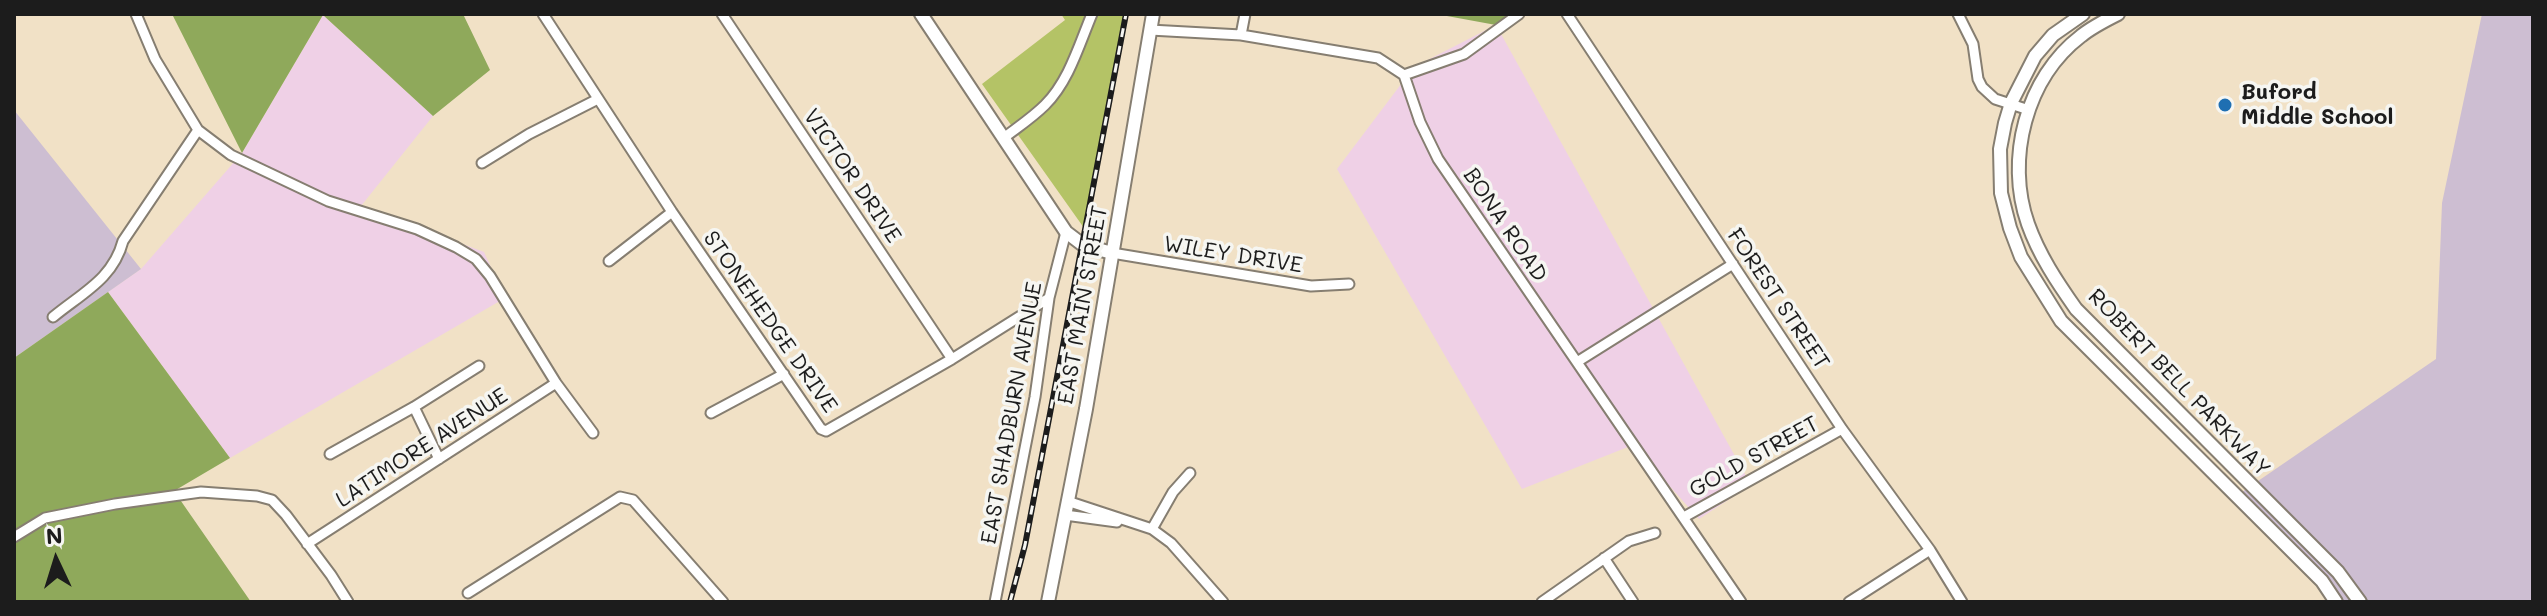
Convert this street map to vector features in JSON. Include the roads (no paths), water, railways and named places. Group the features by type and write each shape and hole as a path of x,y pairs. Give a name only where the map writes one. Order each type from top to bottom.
{"main road":[{"path":"921,14 1066,232 1083,245 1112,253"},
{"name":"EAST MAIN STREET","path":"1048,602 1086,409 1153,14"},
{"name":"ROBERT BELL PARKWAY","path":"2083,14 2053,35 2035,56 2011,103 2000,149 2001,193 2017,247 2061,321 2322,581 2336,602"},
{"name":"ROBERT BELL PARKWAY","path":"2118,14 2081,36 2053,63 2037,89 2018,158 2020,193 2028,224 2049,270 2076,309 2338,572 2360,602"}],"street":[{"path":"136,14 155,59 198,130 231,155 314,195 417,229 476,259 490,276 556,383 593,433"},
{"name":"STONEHEDGE DRIVE","path":"543,14 672,212 821,429 826,431 952,359 1049,298"},
{"name":"VICTOR DRIVE","path":"722,14 952,359"},
{"path":"1005,137 1046,104 1057,91 1092,14"},
{"path":"1241,35 1245,14"},
{"path":"1150,30 1241,35 1378,58 1404,75 1464,54 1519,14"},
{"name":"FOREST STREET","path":"1567,14 1842,429 1930,550 1962,602"},
{"path":"1958,14 1973,44 1982,87 1995,99 2029,110"},
{"name":"BONA ROAD","path":"1404,75 1420,122 1438,159 1741,602"},
{"path":"482,163 529,134 598,99"},
{"path":"53,317 112,269 119,258 123,241 198,130"},
{"path":"609,261 672,212"},
{"name":"EAST SHADBURN AVENUE","path":"995,602 1035,397 1049,298 1066,232"},
{"name":"WILEY DRIVE","path":"1112,253 1311,286 1349,284"},
{"path":"1577,362 1733,264"},
{"path":"330,454 479,366"},
{"path":"711,413 784,374"},
{"name":"LATIMORE AVENUE","path":"307,544 556,383"},
{"path":"414,407 439,459"},
{"name":"GOLD STREET","path":"1684,517 1842,429"},
{"path":"1152,529 1173,492 1190,473"},
{"path":"14,537 45,518 115,504 201,492 257,496 272,500 286,515 348,602"},
{"path":"468,593 620,497 627,497 633,500 723,602"},
{"path":"1067,501 1152,529 1171,543 1223,602"},
{"path":"1065,515 1132,523"},
{"path":"1542,602 1629,541 1655,533"},
{"path":"1849,602 1930,550"},
{"path":"1604,558 1633,602"}],"railway":[{"path":"1010,602 1025,545 1126,14"}],"place":[{"name":"Buford Middle School","path":"2225,105"}]}
